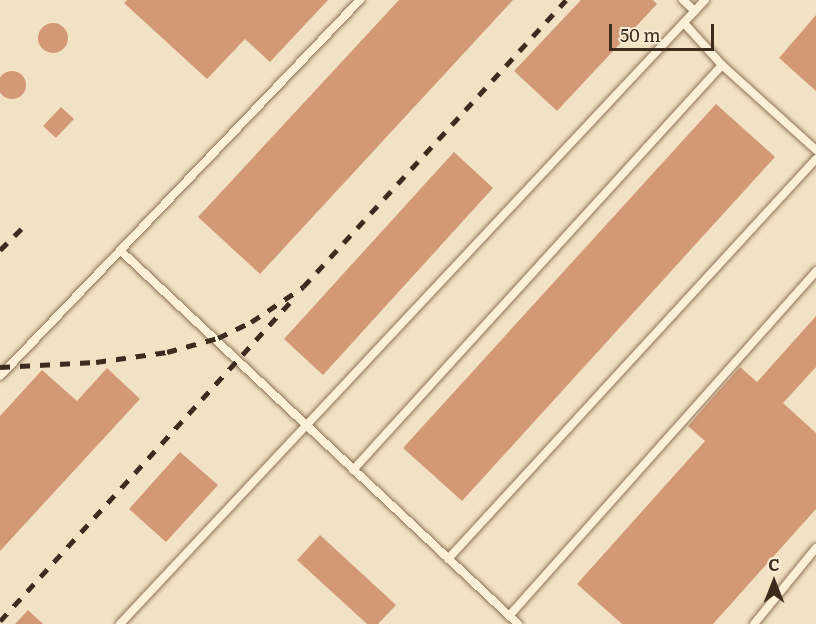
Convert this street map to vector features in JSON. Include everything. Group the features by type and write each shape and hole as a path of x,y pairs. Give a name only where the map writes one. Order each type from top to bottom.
{"lane":[{"path":"0,376 360,0"},
{"path":"683,0 695,11"},
{"path":"120,624 308,427 705,0"},
{"path":"684,23 722,65 816,150"},
{"path":"353,470 722,65"},
{"path":"448,559 816,159"},
{"path":"121,251 218,338 353,470 518,624"},
{"path":"509,616 816,271"},
{"path":"754,624 816,548"}],"building":[{"path":"127,0 328,0 270,62 245,39 207,79 124,3"},
{"path":"399,0 513,0 260,274 198,217"},
{"path":"581,0 653,0 657,4 557,111 514,71"},
{"path":"816,15 816,91 779,58"},
{"path":"53,23 59,24 67,32 67,44 59,52 53,53 47,52 39,44 38,38 39,32 47,24"},
{"path":"12,71 22,75 26,85 22,95 12,99 2,95 -2,85 2,75"},
{"path":"716,104 775,157 462,501 403,448"},
{"path":"61,107 74,119 56,138 43,126"},
{"path":"454,152 493,188 323,375 284,339"},
{"path":"816,316 816,367 783,403 816,433 816,509 713,624 622,624 577,584 705,441 688,426 740,367 757,382"},
{"path":"107,368 140,399 0,551 0,416 42,370 77,401"},
{"path":"180,452 218,485 166,542 129,509"},
{"path":"320,535 396,605 378,624 367,624 297,560"},
{"path":"28,610 43,624 15,624"}],"railway":[{"path":"0,367 96,362 167,352 218,338 251,322 303,287 566,0"},
{"path":"0,250 25,225"},
{"path":"0,621 289,303"}]}
